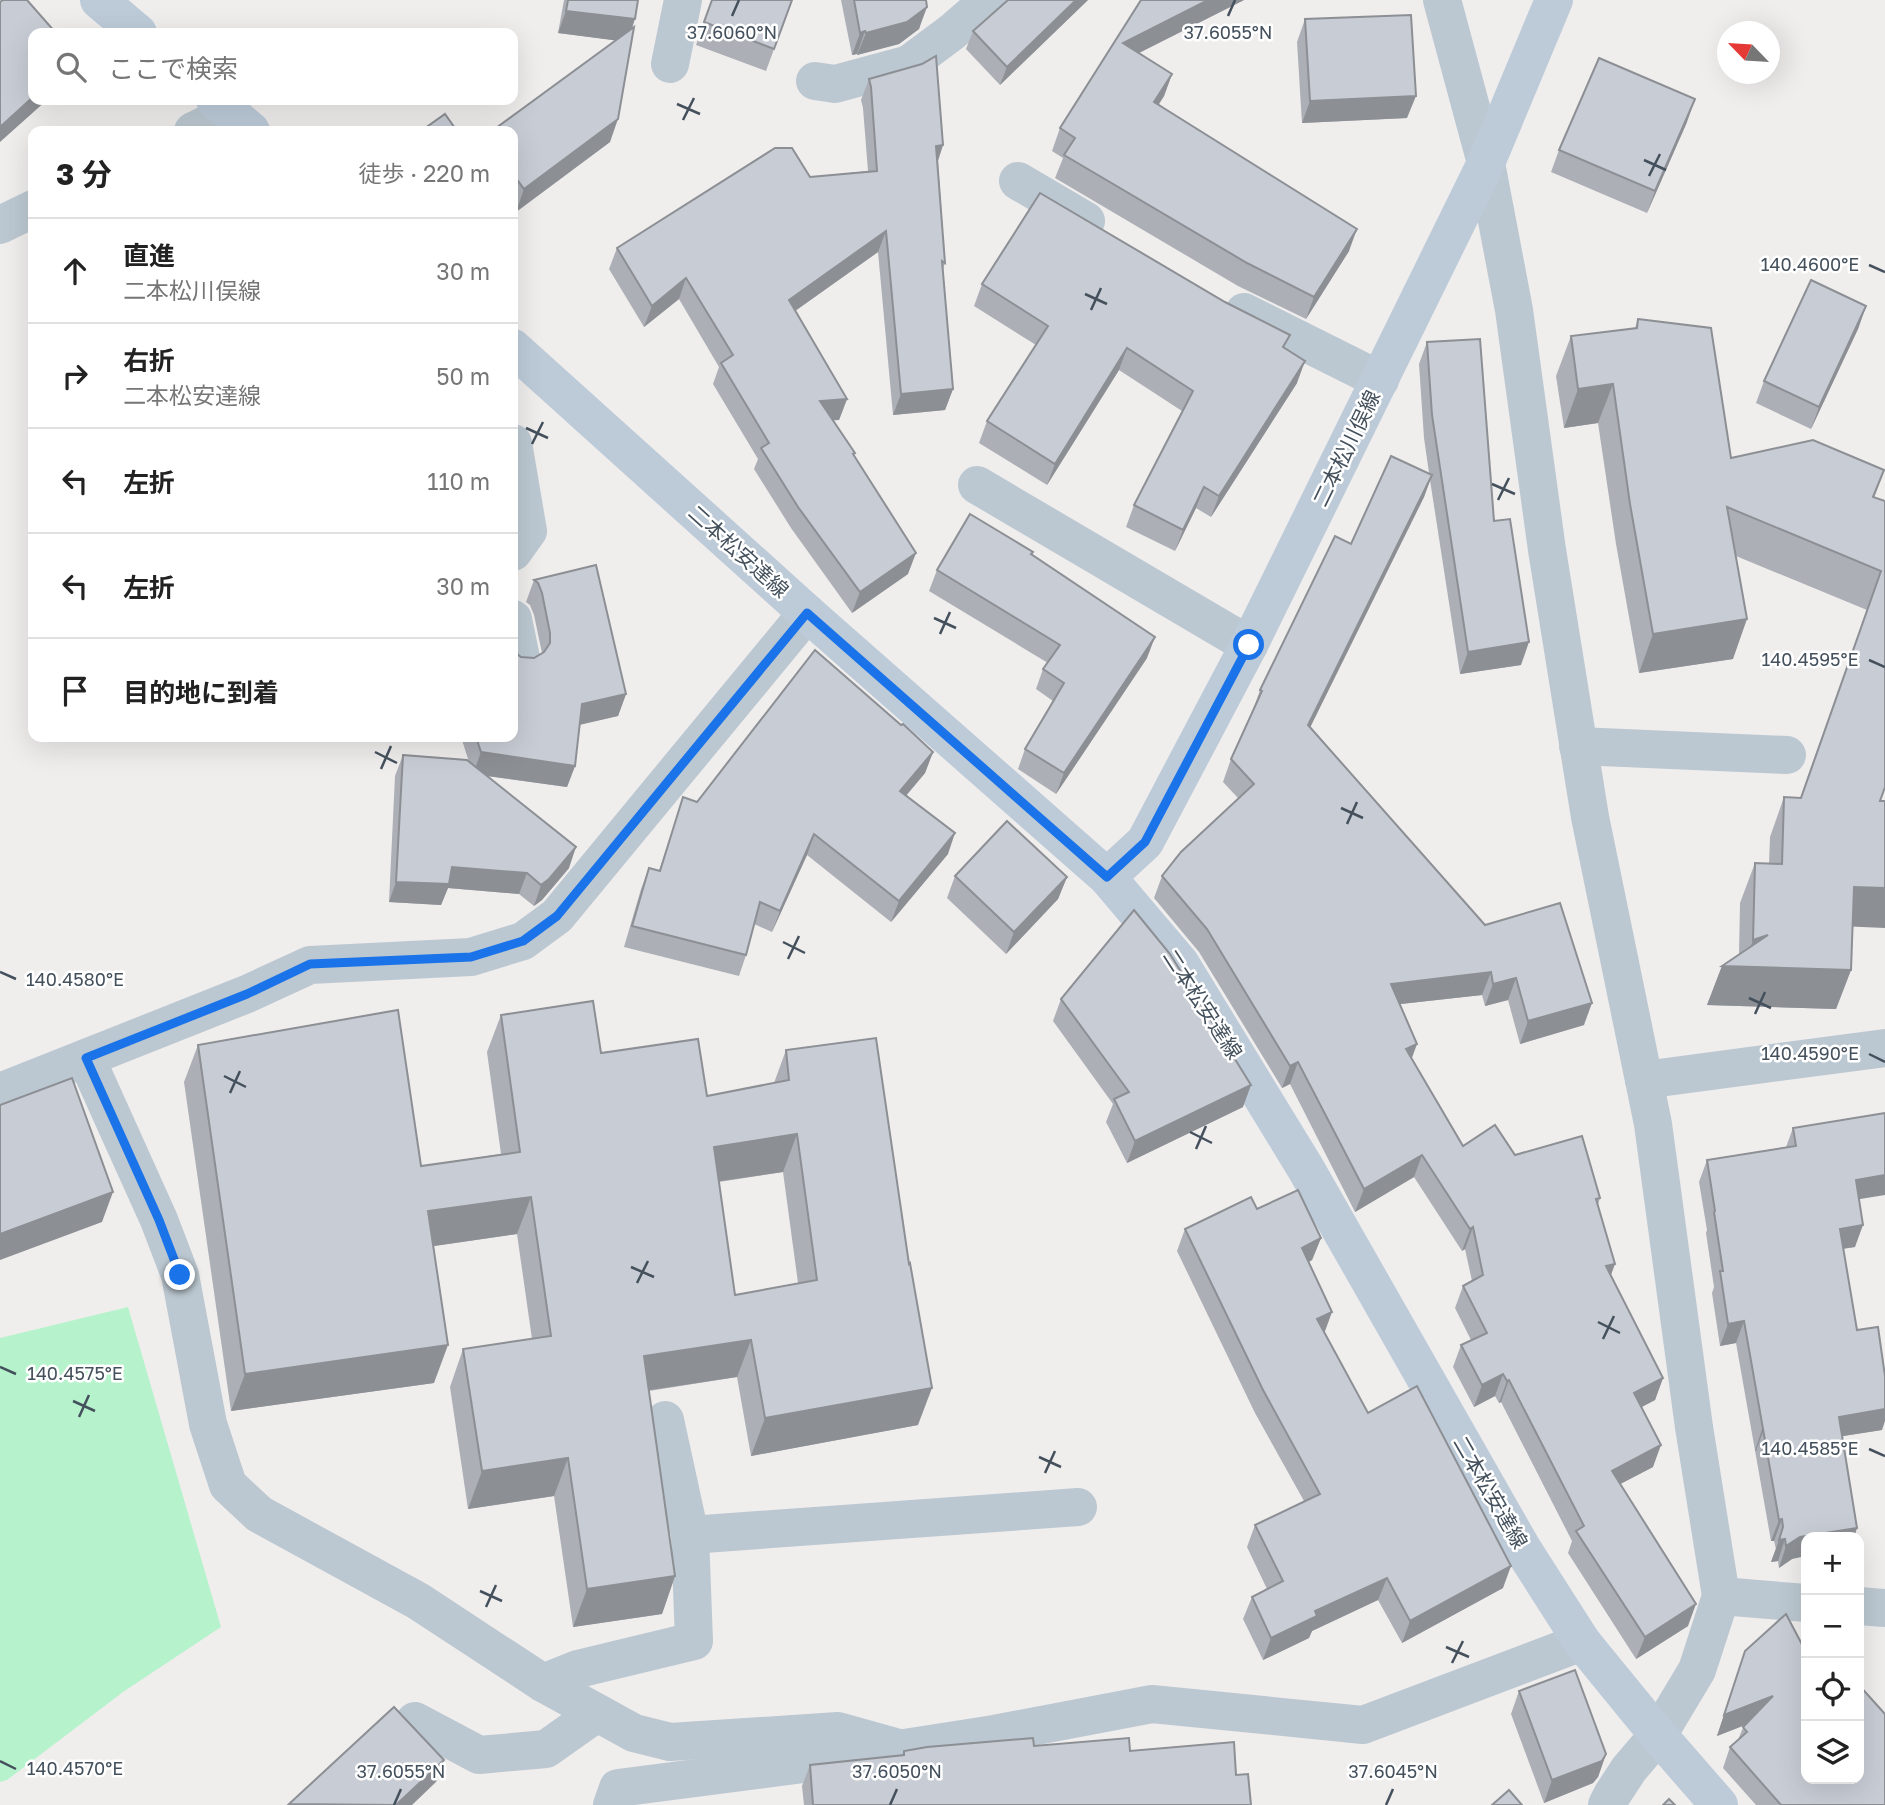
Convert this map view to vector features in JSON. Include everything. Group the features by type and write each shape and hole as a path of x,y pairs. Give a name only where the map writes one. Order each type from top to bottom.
{"main road":[{"path":"99,0 132,28"},
{"name":"二本松川俣線","path":"1107,877 1145,842 1249,645 1486,163 1554,0"},
{"name":"二本松安達線","path":"518,358 1107,877 1180,964 1306,1169 1522,1548 1582,1642 1719,1805"}],"street":[{"path":"670,64 683,0"},
{"path":"816,82 835,84 909,64 953,32 989,0"},
{"path":"1442,0 1486,163 1514,310 1549,563 1590,817 1653,1124 1694,1427 1721,1596 1697,1670 1658,1735 1629,1769 1608,1805"},
{"path":"205,126 232,115"},
{"path":"1018,181 1112,236"},
{"path":"0,225 28,211"},
{"path":"1217,298 1380,380"},
{"path":"518,472 528,531 518,545"},
{"path":"977,485 1249,645"},
{"path":"0,1092 247,994 310,964 471,957 523,941 557,916 807,613"},
{"path":"518,643 521,658"},
{"path":"1578,746 1787,755"},
{"path":"1644,1080 1885,1048"},
{"path":"86,1058 159,1220 180,1275 208,1424 228,1485 259,1514 418,1601 543,1683 634,1733 670,1742 838,1731 900,1748"},
{"path":"543,1683 578,1670 694,1640 690,1535 665,1420"},
{"path":"690,1535 1077,1507"},
{"path":"1721,1596 1801,1602"},
{"path":"1864,1606 1885,1608"},
{"path":"612,1805 618,1788 993,1734 1152,1704 1363,1725 1582,1642"},
{"path":"415,1721 480,1755 546,1749 597,1713"}],"green space":[{"path":"128,1307 221,1627 123,1692 7,1780 0,1782 0,1338"}],"building":[{"path":"27,0 52,28 28,28 28,102 0,127 0,2"},
{"path":"568,0 638,0 635,19 566,11"},
{"path":"712,0 792,0 774,49 704,22"},
{"path":"854,0 926,0 927,7 907,22 860,33"},
{"path":"1008,0 1076,0 1007,67 973,31"},
{"path":"1141,0 1208,0 1123,43 1172,74 1154,102 1357,229 1314,297 1247,263 1064,155 1075,138 1060,128"},
{"path":"1411,15 1416,96 1310,101 1305,19"},
{"path":"634,27 618,119 524,189 518,181 518,126 499,126"},
{"path":"936,56 943,145 936,146 953,389 901,394 886,231 789,300 847,399 820,401 916,553 860,592 798,507 761,448 769,443 721,363 733,355 686,278 652,306 617,248 775,148 792,148 810,177 877,171 869,79 922,64"},
{"path":"1599,58 1695,99 1655,191 1559,150"},
{"path":"445,114 453,126 428,126"},
{"path":"1040,193 1225,302 1290,335 1283,347 1305,361 1219,496 1204,487 1183,530 1134,505 1193,391 1127,348 1055,464 987,421 1048,326 982,284"},
{"path":"1811,280 1866,306 1819,407 1764,381"},
{"path":"1638,319 1711,328 1731,458 1813,440 1884,470 1873,497 1885,501 1885,787 1880,801 1885,801 1885,888 1854,887 1851,970 1722,966 1768,935 1753,940 1755,863 1782,864 1784,797 1801,798 1881,571 1727,507 1747,619 1653,634 1630,504 1613,384 1578,389 1571,336 1637,328"},
{"path":"1480,339 1494,521 1510,519 1529,642 1468,652 1432,415 1427,342"},
{"path":"1391,456 1432,475 1308,725 1485,925 1560,903 1592,1003 1528,1021 1516,978 1493,984 1491,972 1391,984 1417,1044 1406,1049 1463,1146 1495,1125 1515,1155 1582,1136 1600,1198 1596,1199 1615,1264 1606,1266 1663,1378 1634,1393 1661,1445 1612,1471 1696,1604 1645,1637 1576,1531 1584,1526 1509,1380 1507,1381 1503,1374 1482,1385 1461,1345 1487,1333 1463,1286 1483,1275 1473,1227 1470,1229 1422,1155 1364,1189 1298,1062 1290,1066 1207,929 1162,876 1181,852 1254,784 1231,759 1262,691 1260,690 1335,536 1351,544"},
{"path":"970,514 1033,552 1031,554 1155,637 1064,773 1025,749 1064,683 1043,669 1060,645 937,570"},
{"path":"596,565 626,694 582,704 575,766 481,752 478,742 518,742 518,655 534,658 544,652 550,643 542,593 534,580"},
{"path":"815,650 933,752 900,791 955,833 899,901 814,834 780,911 760,902 746,955 632,926 649,868 660,871 683,797 697,802"},
{"path":"403,755 467,760 576,847 541,885 527,873 452,867 449,884 396,882"},
{"path":"1007,821 1067,877 1014,932 955,876"},
{"path":"1134,910 1170,954 1251,1085 1135,1141 1114,1099 1129,1092 1061,999"},
{"path":"593,1001 601,1053 698,1039 707,1096 789,1080 786,1050 876,1038 909,1264 932,1388 765,1418 751,1340 644,1356 675,1576 587,1589 568,1458 482,1471 463,1349 551,1336 531,1197 428,1211 448,1345 245,1374 198,1045 398,1010 421,1166 520,1152 501,1015","holes":["797,1134 817,1280 735,1295 714,1147"]},
{"path":"72,1078 113,1192 0,1234 0,1105"},
{"path":"1885,1113 1885,1175 1856,1180 1863,1225 1840,1229 1857,1330 1878,1327 1885,1376 1885,1409 1839,1417 1857,1528 1832,1532 1801,1532 1801,1537 1786,1546 1785,1539 1779,1540 1783,1527 1782,1519 1779,1520 1744,1321 1728,1324 1707,1160 1796,1146 1793,1128"},
{"path":"1298,1190 1321,1238 1302,1248 1332,1312 1317,1319 1368,1413 1417,1386 1511,1566 1410,1621 1387,1578 1315,1611 1317,1616 1271,1638 1252,1597 1283,1581 1255,1525 1320,1494 1263,1390 1185,1229 1251,1197 1257,1209"},
{"path":"1786,1614 1801,1642 1801,1784 1864,1784 1864,1691 1885,1714 1885,1805 1781,1805 1730,1747 1747,1732 1743,1727 1773,1696 1724,1715 1745,1651"},
{"path":"1575,1670 1606,1754 1602,1761 1552,1780 1519,1691"},
{"path":"394,1707 444,1760 396,1805 289,1804"},
{"path":"1033,1738 1034,1746 1129,1738 1130,1751 1234,1742 1236,1775 1248,1774 1251,1805 813,1805 810,1765 904,1755 904,1751 927,1747"},
{"path":"1509,1790 1522,1805 1492,1805"},
{"path":"1669,1799 1675,1805 1663,1805"}],"route":[{"path":"180,1275 159,1220 86,1058 247,994 310,964 471,957 523,941 557,916 807,613 1107,877 1145,842 1249,645"}]}
